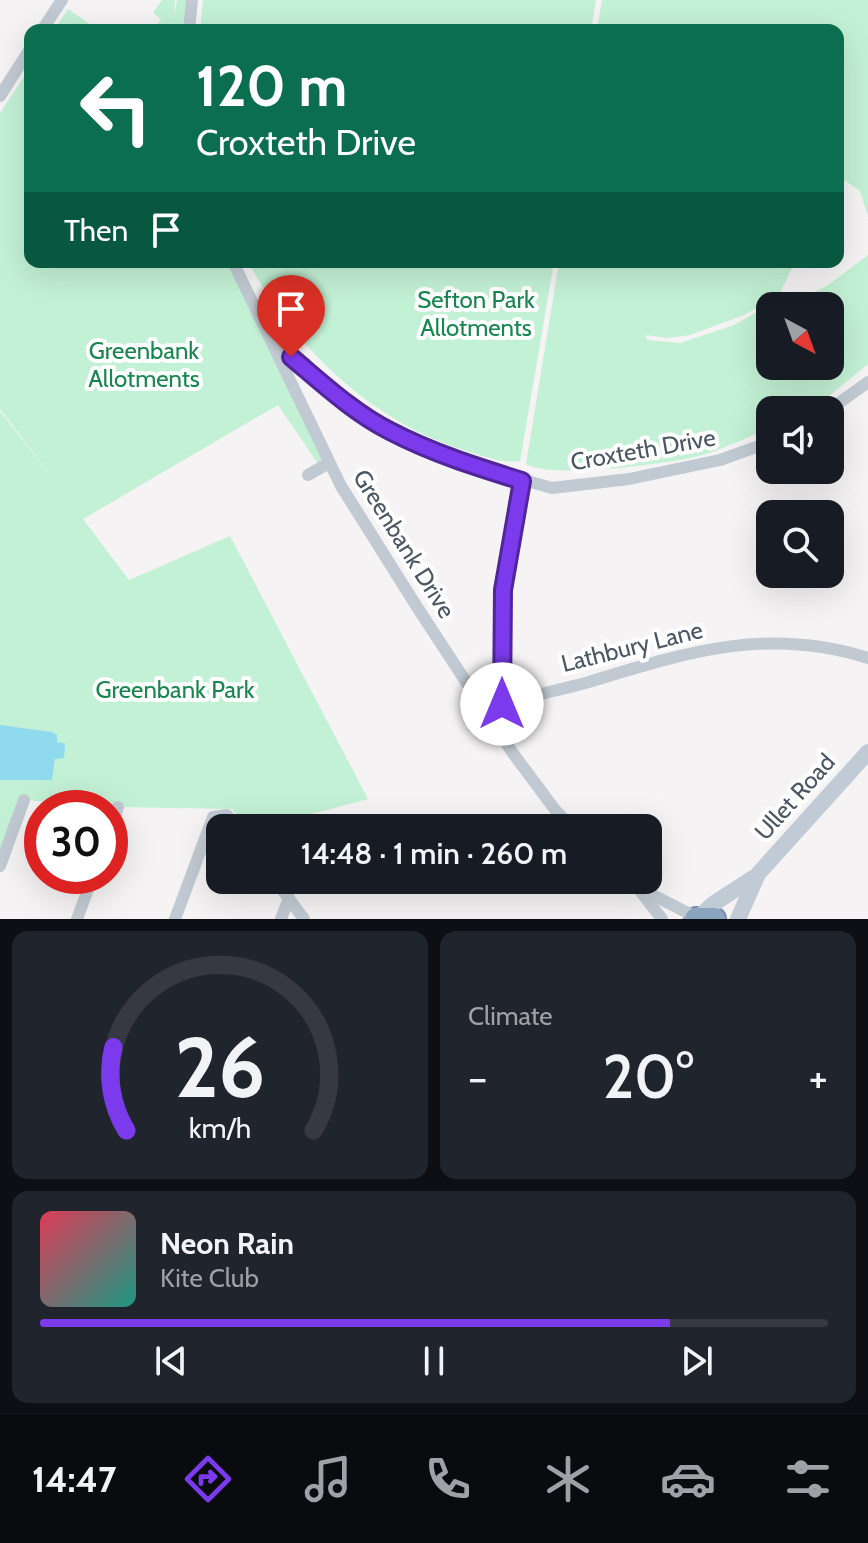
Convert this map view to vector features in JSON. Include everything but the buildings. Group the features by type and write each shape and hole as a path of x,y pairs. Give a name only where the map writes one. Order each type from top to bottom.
{"highway":[{"path":"697,919 714,919"}],"main road":[{"name":"Ullet Road","path":"697,919 713,904 758,874 868,752"},
{"name":"Ullet Road","path":"738,919 758,874"}],"street":[{"path":"46,24 62,0"},
{"path":"190,24 192,0"},
{"path":"0,96 24,58"},
{"name":"Greenbank Drive","path":"236,268 341,486 499,731 559,814"},
{"name":"Croxteth Drive","path":"271,341 332,391 388,430 463,463 552,488 629,479 720,460 756,447"},
{"path":"844,399 868,382"},
{"path":"308,475 329,463"},
{"path":"499,731 503,723 503,590 522,481"},
{"name":"Lathbury Lane","path":"502,704 699,649 765,643 817,644 868,658"},
{"path":"0,866 24,800"},
{"path":"175,919 206,836"},
{"path":"77,919 86,894"},
{"path":"286,894 304,919"},
{"path":"641,894 662,919"},
{"path":"653,894 697,919"},
{"path":"281,919 289,898"}],"green space":[{"path":"162,0 175,0 174,17 177,0 192,0 190,24 158,24 161,19 153,13"},
{"path":"203,0 596,0 592,24 201,24"},
{"path":"602,0 868,0 868,217 860,191 844,180 844,24 598,24"},
{"path":"68,9 89,24 58,24"},
{"path":"24,77 24,268 241,268 329,463 321,468 278,405 83,519 129,580 230,536 368,799 312,814 236,814 232,809 128,807 128,790 24,790 24,800 0,866 0,411 58,485 0,409 0,113"},
{"path":"868,255 868,364 829,396 756,396 756,434 694,457 582,470 539,468 526,464 558,268 792,268 780,292 756,292 756,308 744,315 690,335 667,338 646,335 647,340 680,343 734,325 756,312 756,380 844,380 844,292 815,292"},
{"name":"Sefton Park Allotments","path":"252,268 553,268 520,461 493,459 431,438 367,401 313,352 267,294"}],"water":[{"path":"0,725 52,732 57,735 57,742 65,743 64,758 55,759 52,780 0,780"}],"route":[{"path":"291,357 332,391 388,430 463,463 522,481 503,590 502,704"}],"park label":[{"name":"Greenbank Allotments","path":"144,365"},
{"name":"Greenbank Park","path":"175,690"}]}
